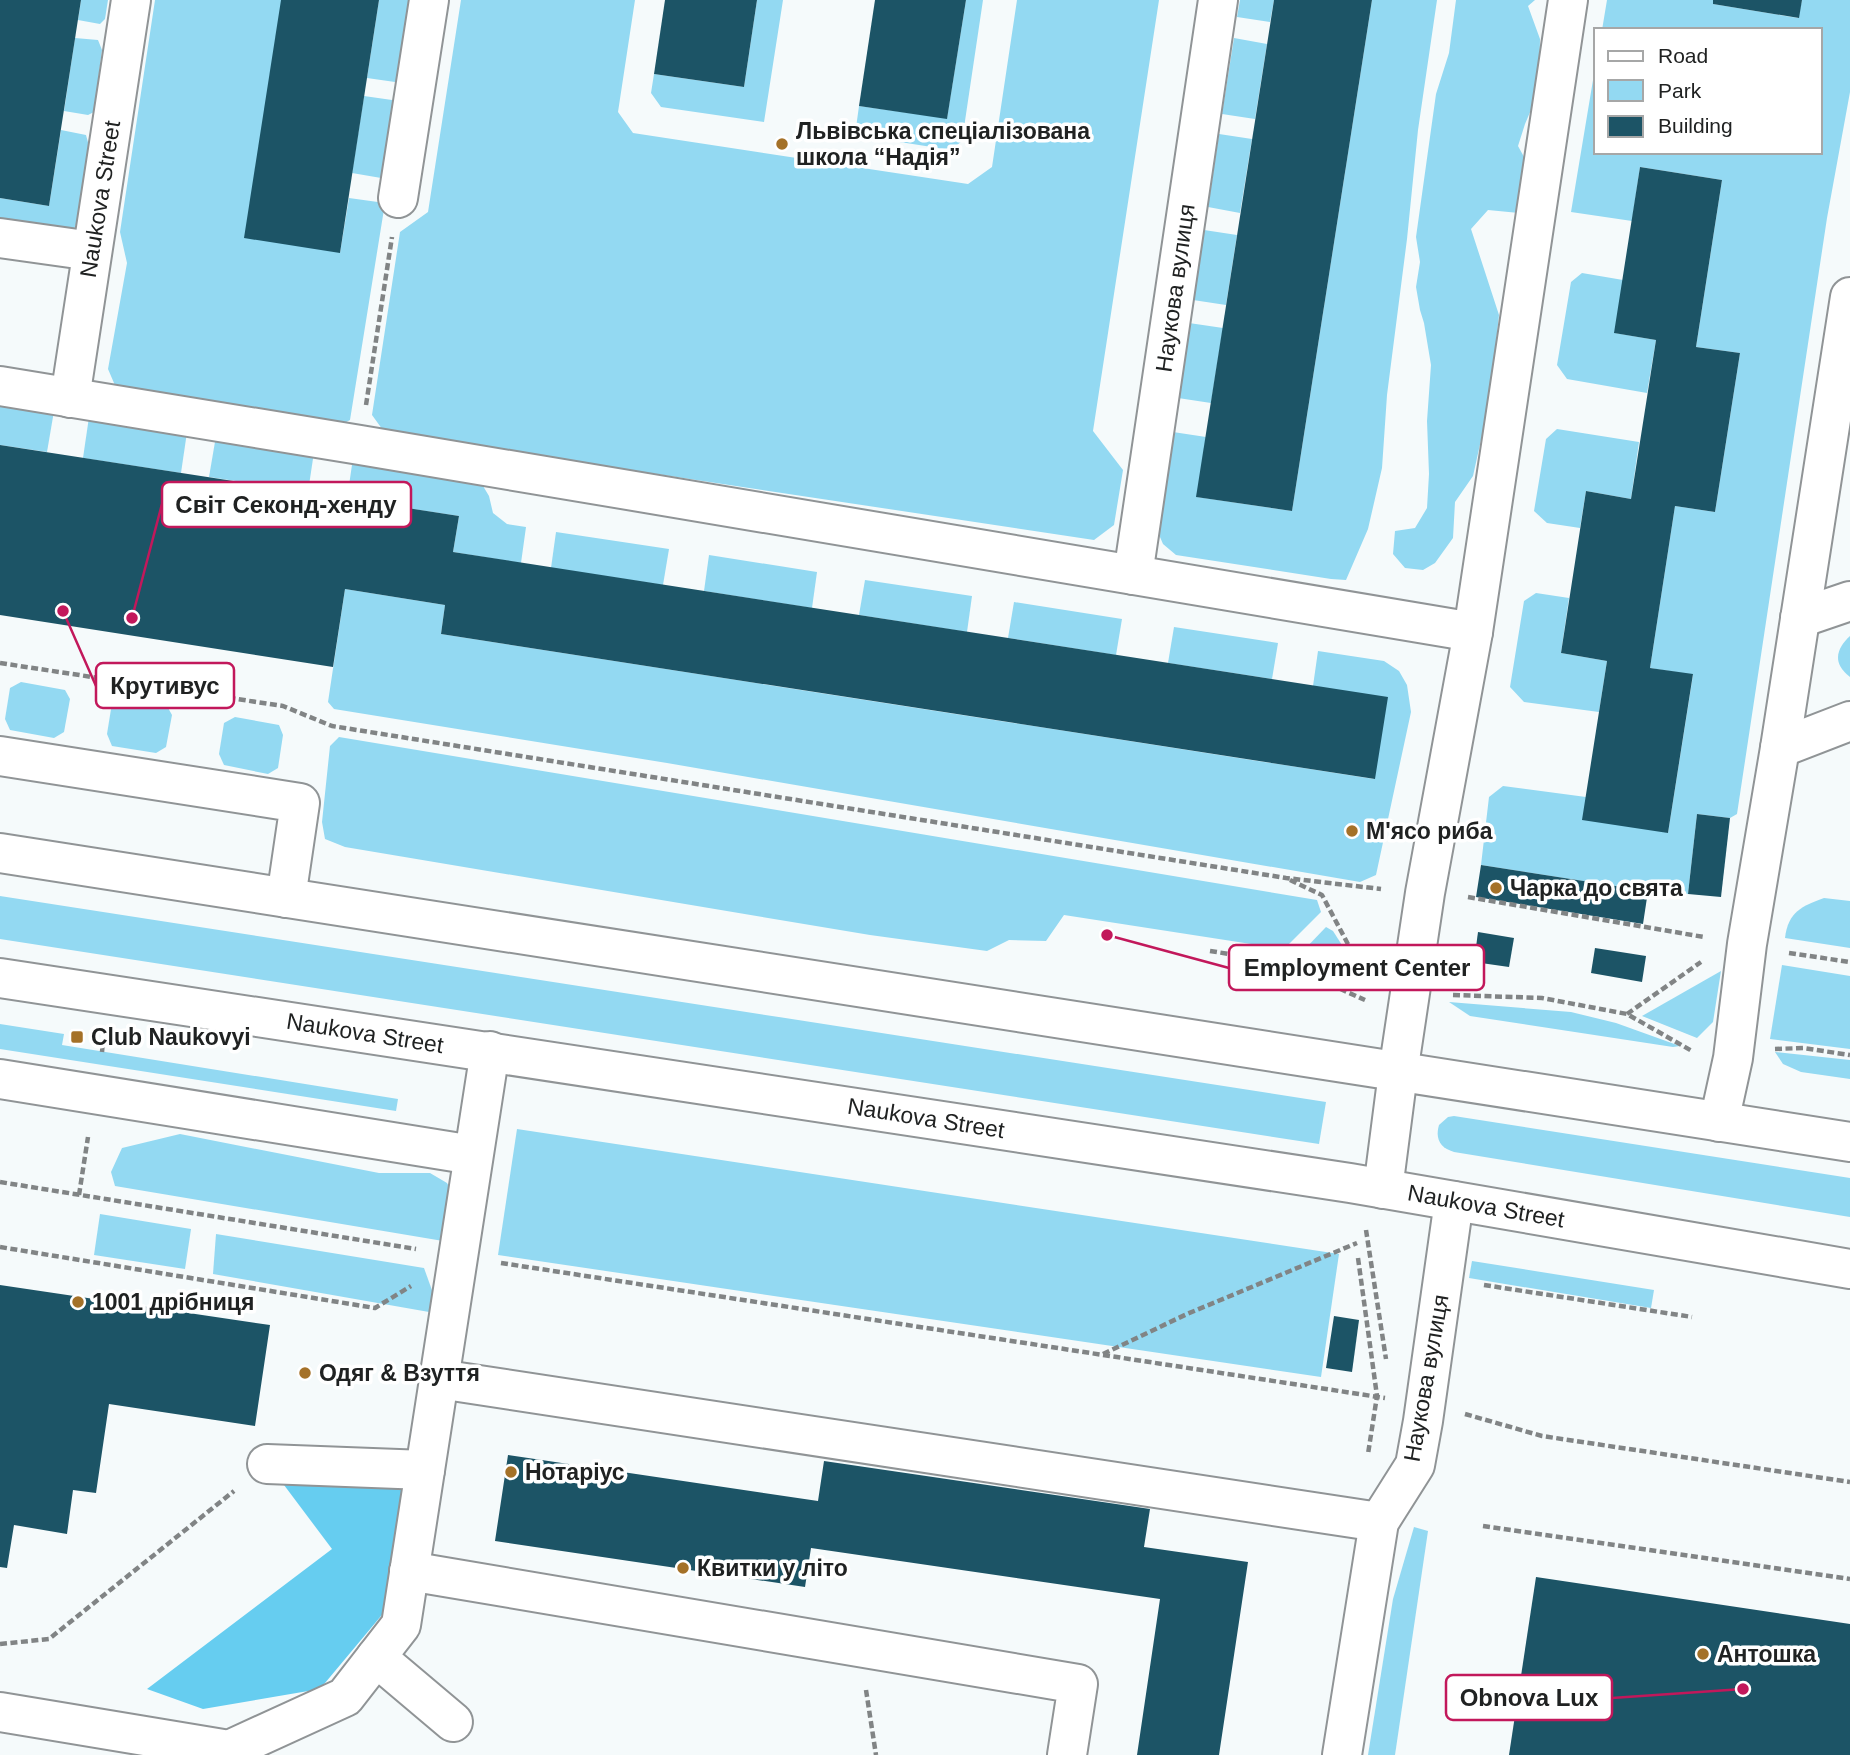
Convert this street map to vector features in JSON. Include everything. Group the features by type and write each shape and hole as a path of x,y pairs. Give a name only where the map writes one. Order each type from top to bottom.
{"main road":[{"name":"Naukova Street","path":"69,398 131,0"},
{"path":"398,198 429,0"},
{"name":"Наукова вулиця","path":"1133,575 1218,0"},
{"path":"1383,1189 1425,893 1473,632 1568,0"},
{"path":"0,238 92,251"},
{"path":"1719,1122 1733,1058 1747,944 1850,297"},
{"path":"0,386 1473,632"},
{"path":"1800,618 1850,601"},
{"path":"1780,748 1850,722"},
{"path":"0,756 300,803 286,898"},
{"path":"0,853 1850,1142"},
{"name":"Naukova Street","path":"0,978 1383,1189 1850,1269"},
{"path":"0,1712 229,1750 345,1697 401,1625 490,1051"},
{"path":"0,1079 473,1155"},
{"name":"Наукова вулиця","path":"1342,1755 1379,1522 1415,1465 1454,1201"},
{"path":"439,1379 1379,1522"},
{"path":"267,1464 425,1470"},
{"path":"409,1572 1078,1684 1067,1755"},
{"path":"376,1657 453,1722"}],"path":[{"path":"360,445 398,198"},
{"path":"0,663 282,706 332,726 1286,878 1381,889"},
{"path":"1286,878 1322,895 1368,982"},
{"path":"1461,896 1716,939"},
{"path":"1210,951 1280,962 1375,1005"},
{"path":"1778,951 1850,962"},
{"path":"1627,1014 1707,958"},
{"path":"1442,994 1542,998 1627,1014 1693,1051"},
{"path":"1775,1049 1803,1048 1850,1055"},
{"path":"0,1182 458,1256 1377,1396 1358,1258"},
{"path":"1368,1240 1386,1360"},
{"path":"1102,1355 1187,1314 1357,1243"},
{"path":"0,1247 375,1308 458,1256"},
{"path":"1474,1283 1692,1317"},
{"path":"1453,1410 1542,1436 1850,1482"},
{"path":"0,1644 49,1639 267,1464"},
{"path":"1483,1526 1850,1579"},
{"path":"859,1647 877,1755"}],"green space":[{"path":"81,0 108,0 105,19 100,24 78,20"},
{"path":"155,0 281,0 340,253 349,198 385,203 350,420 337,427 117,390 108,369 127,263 120,232"},
{"path":"379,0 415,0 402,83 367,78"},
{"path":"461,0 635,0 618,112 633,133 968,184 992,167 1017,0 1159,0 1093,431 1123,470 1114,525 1094,540 385,433 372,415 400,232 428,212"},
{"path":"757,0 783,0 764,122 661,107 651,93 654,74 744,87"},
{"path":"966,0 983,0 962,141 951,150 855,135 859,106 947,118"},
{"path":"1240,0 1274,0 1270,22 1237,17"},
{"path":"1372,0 1437,0 1418,130 1387,395 1382,468 1368,529 1346,580 1176,555 1163,544 1157,530 1173,432 1206,437 1197,497 1292,511"},
{"path":"1456,0 1535,0 1528,6 1540,39 1539,91 1518,146 1528,164 1519,213 1488,210 1471,229 1499,315 1490,399 1473,476 1455,502 1453,538 1435,563 1423,570 1405,568 1393,554 1395,531 1415,528 1427,508 1427,421 1431,365 1416,287 1420,262 1416,237 1436,94 1449,53"},
{"path":"1607,0 1713,0 1713,4 1798,18 1802,0 1850,0 1850,92 1827,218 1737,814 1730,818 1697,814 1688,894 1648,891 1481,865 1489,797 1503,786 1586,797 1668,833 1693,675 1650,668 1675,506 1715,512 1740,353 1696,347 1722,180 1640,167 1632,221 1571,212 1594,74 1594,154 1822,154 1822,28 1602,28"},
{"path":"75,38 98,40 102,50 94,112 88,115 64,111"},
{"path":"1234,38 1267,44 1255,119 1222,114"},
{"path":"364,96 399,101 387,179 352,173"},
{"path":"61,130 86,135 89,146 81,213 74,229 0,224 0,198 49,206"},
{"path":"1219,134 1252,139 1240,213 1208,207"},
{"path":"1204,230 1237,235 1226,305 1193,300"},
{"path":"1582,273 1623,280 1615,333 1656,340 1647,393 1567,379 1557,365 1571,282"},
{"path":"1189,323 1223,328 1211,403 1178,398"},
{"path":"0,403 54,411 47,452 0,445"},
{"path":"89,417 187,432 181,473 83,458"},
{"path":"1557,429 1639,442 1631,499 1586,491 1580,528 1547,523 1534,511 1546,439"},
{"path":"216,436 314,452 308,492 209,477"},
{"path":"353,458 480,481 489,496 493,513 507,524 526,527 521,563 453,552 459,516 347,499"},
{"path":"556,532 669,549 663,585 551,568"},
{"path":"709,555 817,572 812,608 704,591"},
{"path":"865,580 972,596 967,632 859,615"},
{"path":"345,589 445,605 441,634 1374,779 1313,686 1318,651 1384,661 1399,671 1407,685 1411,712 1376,875 1360,882 667,763 334,709 328,702"},
{"path":"1536,593 1569,598 1561,653 1607,661 1599,712 1524,702 1510,687 1524,601"},
{"path":"1014,602 1122,619 1116,655 1008,638"},
{"path":"1174,627 1278,643 1272,679 1168,663"},
{"path":"1850,636 1850,677 1841,667 1838,657 1841,646"},
{"path":"21,682 65,690 70,699 64,732 54,738 10,730 5,719 10,688"},
{"path":"123,697 167,706 172,715 166,747 156,753 112,746 107,734 112,703"},
{"path":"235,717 279,725 283,735 278,768 268,774 224,765 219,754 224,723"},
{"path":"339,737 1317,900 1321,912 1284,949 1064,915 1046,941 1009,940 987,951 870,935 345,847 325,839 322,822 330,746"},
{"path":"0,896 1326,1102 1319,1144 0,939"},
{"path":"1824,898 1850,901 1850,948 1785,938 1789,922 1797,911"},
{"path":"1326,927 1333,931 1363,978 1353,984 1304,960 1302,952"},
{"path":"1782,965 1850,976 1850,1049 1770,1039"},
{"path":"1721,971 1713,1022 1697,1038 1642,1016"},
{"path":"1449,1002 1571,1012 1616,1023 1680,1046 1470,1016"},
{"path":"0,1024 64,1034 62,1045 398,1099 396,1111 0,1049"},
{"path":"1775,1052 1850,1060 1850,1079 1801,1072 1783,1064"},
{"path":"1448,1117 1850,1178 1850,1217 1454,1152 1442,1145 1438,1135 1439,1125"},
{"path":"517,1129 1339,1254 1321,1377 498,1255"},
{"path":"180,1134 379,1173 430,1173 447,1183 457,1201 449,1242 115,1186 111,1172 122,1148"},
{"path":"100,1214 191,1229 185,1269 94,1255"},
{"path":"216,1234 424,1268 433,1293 429,1312 213,1274"},
{"path":"1472,1261 1654,1290 1651,1308 1469,1278"},
{"path":"1414,1527 1428,1531 1395,1755 1368,1755 1393,1599"}],"shaded area":[{"path":"281,1481 403,1484 386,1610 320,1689 203,1709 147,1689 332,1549"}],"building":[{"path":"0,0 81,0 49,206 0,198"},
{"path":"281,0 379,0 340,253 244,238"},
{"path":"665,0 757,0 744,87 654,74"},
{"path":"875,0 966,0 947,119 859,106"},
{"path":"1274,0 1372,0 1292,511 1196,497"},
{"path":"1713,0 1802,0 1799,18 1713,4"},
{"path":"1640,167 1722,180 1696,347 1740,353 1715,512 1675,506 1650,668 1693,674 1668,833 1582,820 1607,661 1561,653 1586,491 1631,499 1656,340 1614,333"},
{"path":"0,445 459,516 453,552 1388,697 1375,779 441,634 445,605 345,589 333,667 0,615"},
{"path":"1697,814 1730,818 1721,897 1688,894"},
{"path":"1481,865 1648,891 1643,924 1476,897"},
{"path":"1478,932 1514,938 1509,967 1474,962"},
{"path":"1595,948 1646,956 1642,982 1591,973"},
{"path":"0,1285 270,1325 255,1426 109,1404 96,1493 73,1490 67,1534 14,1525 7,1568 0,1567"},
{"path":"1334,1316 1359,1320 1352,1372 1326,1368"},
{"path":"508,1455 818,1501 824,1461 1150,1509 1144,1547 1248,1562 1219,1755 1137,1755 1160,1599 811,1548 805,1587 495,1541"},
{"path":"1536,1577 1850,1624 1850,1755 1509,1755"}],"place":[{"name":"Львівська спеціалізована школа “Надія”","path":"782,144"},
{"name":"Крутивус","path":"63,611"},
{"name":"Світ Секонд-хенду","path":"132,618"},
{"name":"М'ясо риба","path":"1352,831"},
{"name":"Чарка до свята","path":"1496,888"},
{"name":"Employment Center","path":"1107,935"},
{"name":"Club Naukovyi","path":"77,1037"},
{"name":"1001 дрібниця","path":"78,1302"},
{"name":"Одяг & Взуття","path":"305,1373"},
{"name":"Нотаріус","path":"511,1472"},
{"name":"Квитки у літо","path":"683,1568"},
{"name":"Антошка","path":"1703,1654"},
{"name":"Obnova Lux","path":"1743,1689"}]}
